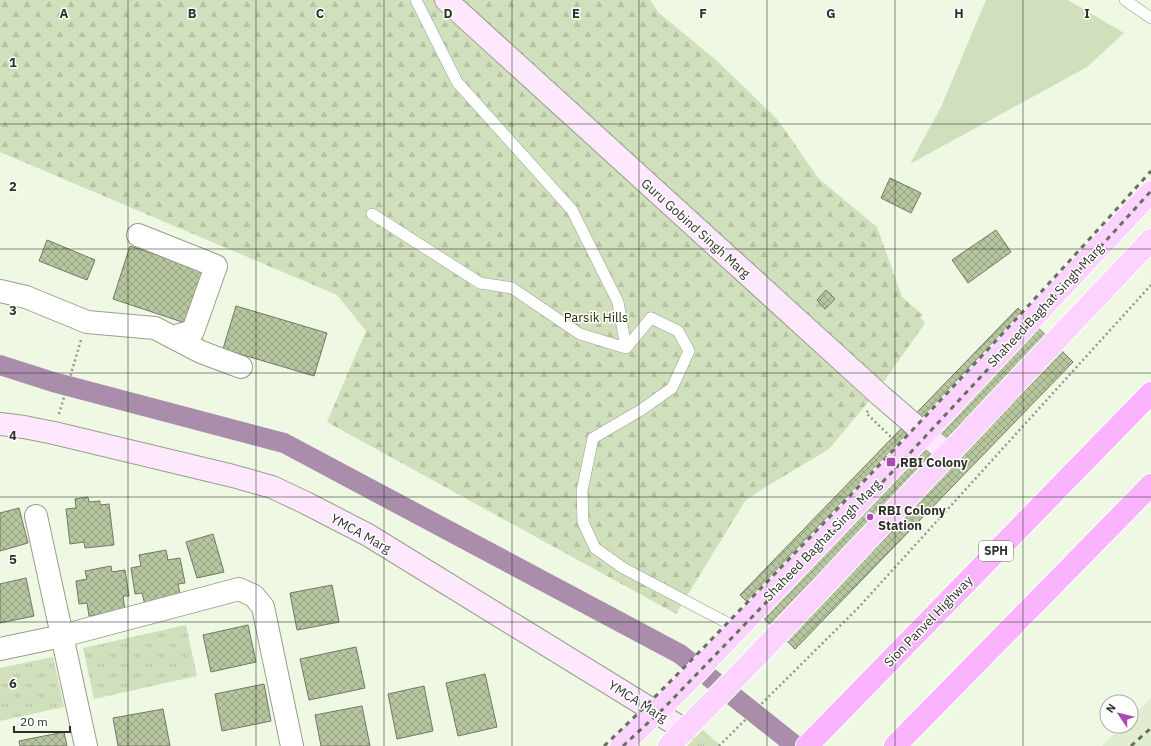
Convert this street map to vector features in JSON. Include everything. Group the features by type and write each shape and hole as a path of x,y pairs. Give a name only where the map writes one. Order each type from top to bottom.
{"highway":[{"name":"Sion Panvel Highway","path":"807,746 1151,393"},
{"path":"896,746 1151,485"}],"main road":[{"name":"Guru Gobind Singh Marg","path":"446,0 924,434 948,454"},
{"name":"Shaheed Baghat Singh Marg","path":"621,746 683,686 924,434 1151,192"},
{"path":"669,746 756,657 1151,240"},
{"name":"YMCA Marg","path":"0,424 54,432 272,487 313,506 368,535 685,730"}],"street":[{"path":"138,235 216,266 193,331 172,337"},
{"path":"0,291 26,297 87,322 155,328 201,352 241,367"},
{"path":"36,516 86,746"},
{"path":"0,650 62,636 239,589 254,596 263,607 292,746"}],"lane":[{"path":"416,0 457,82 572,210 618,302 626,348"},
{"path":"1125,0 1151,18"},
{"path":"372,214 480,283 512,288 580,334 626,348"},
{"path":"626,348 652,318 678,330 689,351 672,388 641,410 593,438 582,491 583,522 595,548 623,568 734,632"}],"path":[{"path":"718,746 859,607 1151,285"},
{"path":"59,413 77,355"},
{"path":"866,413 892,438"}],"shaded area":[{"path":"1151,698 1151,746 1102,746 1114,734 1139,734 1139,709"}],"green space":[{"name":"Parsik Hills","path":"0,0 650,0 659,13 717,61 777,119 819,179 877,227 902,297 923,315 920,317 925,323 878,390 829,449 745,501 676,614 327,422 366,331 337,295 0,152"},
{"path":"986,0 1068,0 1124,33 1087,67 910,164 941,107"},
{"path":"186,625 197,676 94,699 83,648"},
{"path":"53,657 64,707 0,721 0,668"},
{"path":"703,730 721,746 687,746"}],"building":[{"path":"890,178 921,193 911,213 881,198"},
{"path":"996,230 1011,252 968,283 952,260"},
{"path":"47,240 95,260 87,280 39,261"},
{"path":"130,246 211,273 194,326 113,299"},
{"path":"826,290 835,299 825,309 817,300"},
{"path":"236,306 327,333 314,376 223,349"},
{"name":"RBI Colony Station","path":"1018,308 1073,362 795,649 740,595"},
{"path":"88,497 89,502 100,501 100,505 109,504 114,545 85,548 84,542 70,544 66,509 76,508 75,499"},
{"path":"19,508 28,543 0,551 0,513"},
{"path":"213,534 224,572 197,578 186,542"},
{"path":"166,550 168,560 180,558 185,583 178,584 181,598 145,605 142,593 135,594 131,568 141,566 139,555"},
{"path":"111,566 112,572 125,570 129,596 123,596 125,610 89,616 87,603 79,604 76,581 87,579 85,571"},
{"path":"26,578 34,616 0,623 0,584"},
{"path":"332,585 339,622 297,630 290,593"},
{"path":"248,625 256,662 211,672 203,635"},
{"path":"356,647 365,688 309,700 300,659"},
{"path":"485,674 497,727 458,736 446,683"},
{"path":"264,684 271,721 222,731 215,694"},
{"path":"424,686 433,731 397,739 388,694"},
{"path":"362,706 370,746 321,746 315,715"},
{"path":"163,709 170,746 118,746 113,718"},
{"path":"64,732 67,746 20,746 19,741"}],"waterway":[{"path":"0,365 53,382 284,443 680,654 796,746"}],"railway":[{"path":"604,746 699,652 883,461 1018,317 1151,171"},
{"path":"623,746 664,708 897,467 1151,191"},
{"path":"1131,746 1151,728"}],"place":[{"name":"RBI Colony","path":"891,462"},
{"name":"RBI Colony Station","path":"870,517"}]}
